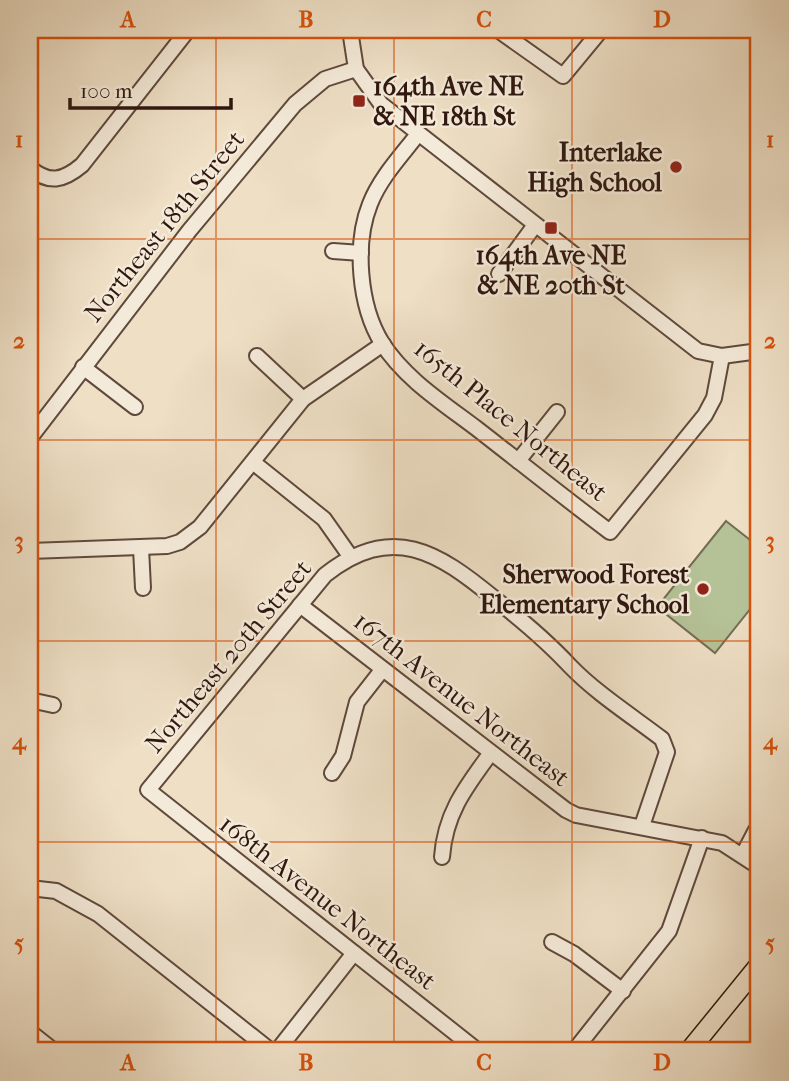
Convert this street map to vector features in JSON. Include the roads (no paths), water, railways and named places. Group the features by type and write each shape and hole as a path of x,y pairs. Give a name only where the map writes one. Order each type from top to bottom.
{"main road":[{"path":"690,1051 759,965"}],"street":[{"path":"30,168 43,178 62,178 82,165 188,30"},
{"path":"350,30 356,69 374,97 418,134 698,351 722,356 759,351"},
{"path":"498,30 563,76 601,30"},
{"name":"Northeast 18th Street","path":"30,438 189,231 295,104 325,79 356,69"},
{"name":"165th Place Northeast","path":"418,134 382,180 370,203 361,253 370,320 383,344 430,393 610,533 705,415 714,398 722,356"},
{"path":"499,274 535,225"},
{"path":"333,251 361,253"},
{"path":"30,551 167,546 191,536 254,463 303,399 343,368 383,344"},
{"path":"257,356 303,399"},
{"path":"83,367 135,407"},
{"path":"519,461 557,412"},
{"path":"254,463 324,519 350,556 409,548 451,564 556,647 571,667 662,739 667,752 642,827"},
{"path":"141,548 144,589"},
{"name":"Northeast 20th Street","path":"148,790 325,575 350,556"},
{"name":"167th Avenue Northeast","path":"300,605 566,810 576,815 722,843 759,867"},
{"path":"332,772 343,756 357,702 382,670"},
{"path":"30,700 53,705"},
{"path":"442,857 448,819 459,795 490,754"},
{"name":"168th Avenue Northeast","path":"148,790 478,1051"},
{"path":"743,855 756,830"},
{"path":"574,1051 669,931 702,838"},
{"path":"30,888 56,891 98,914 271,1051"},
{"path":"552,942 574,954 623,991"},
{"path":"277,1051 354,953"},
{"path":"30,1032 48,1049"}],"place":[{"name":"164th Ave NE & NE 18th St","path":"359,101"},
{"name":"Interlake High School","path":"676,167"},
{"name":"164th Ave NE & NE 20th St","path":"551,228"},
{"name":"Sherwood Forest Elementary School","path":"703,589"}]}
